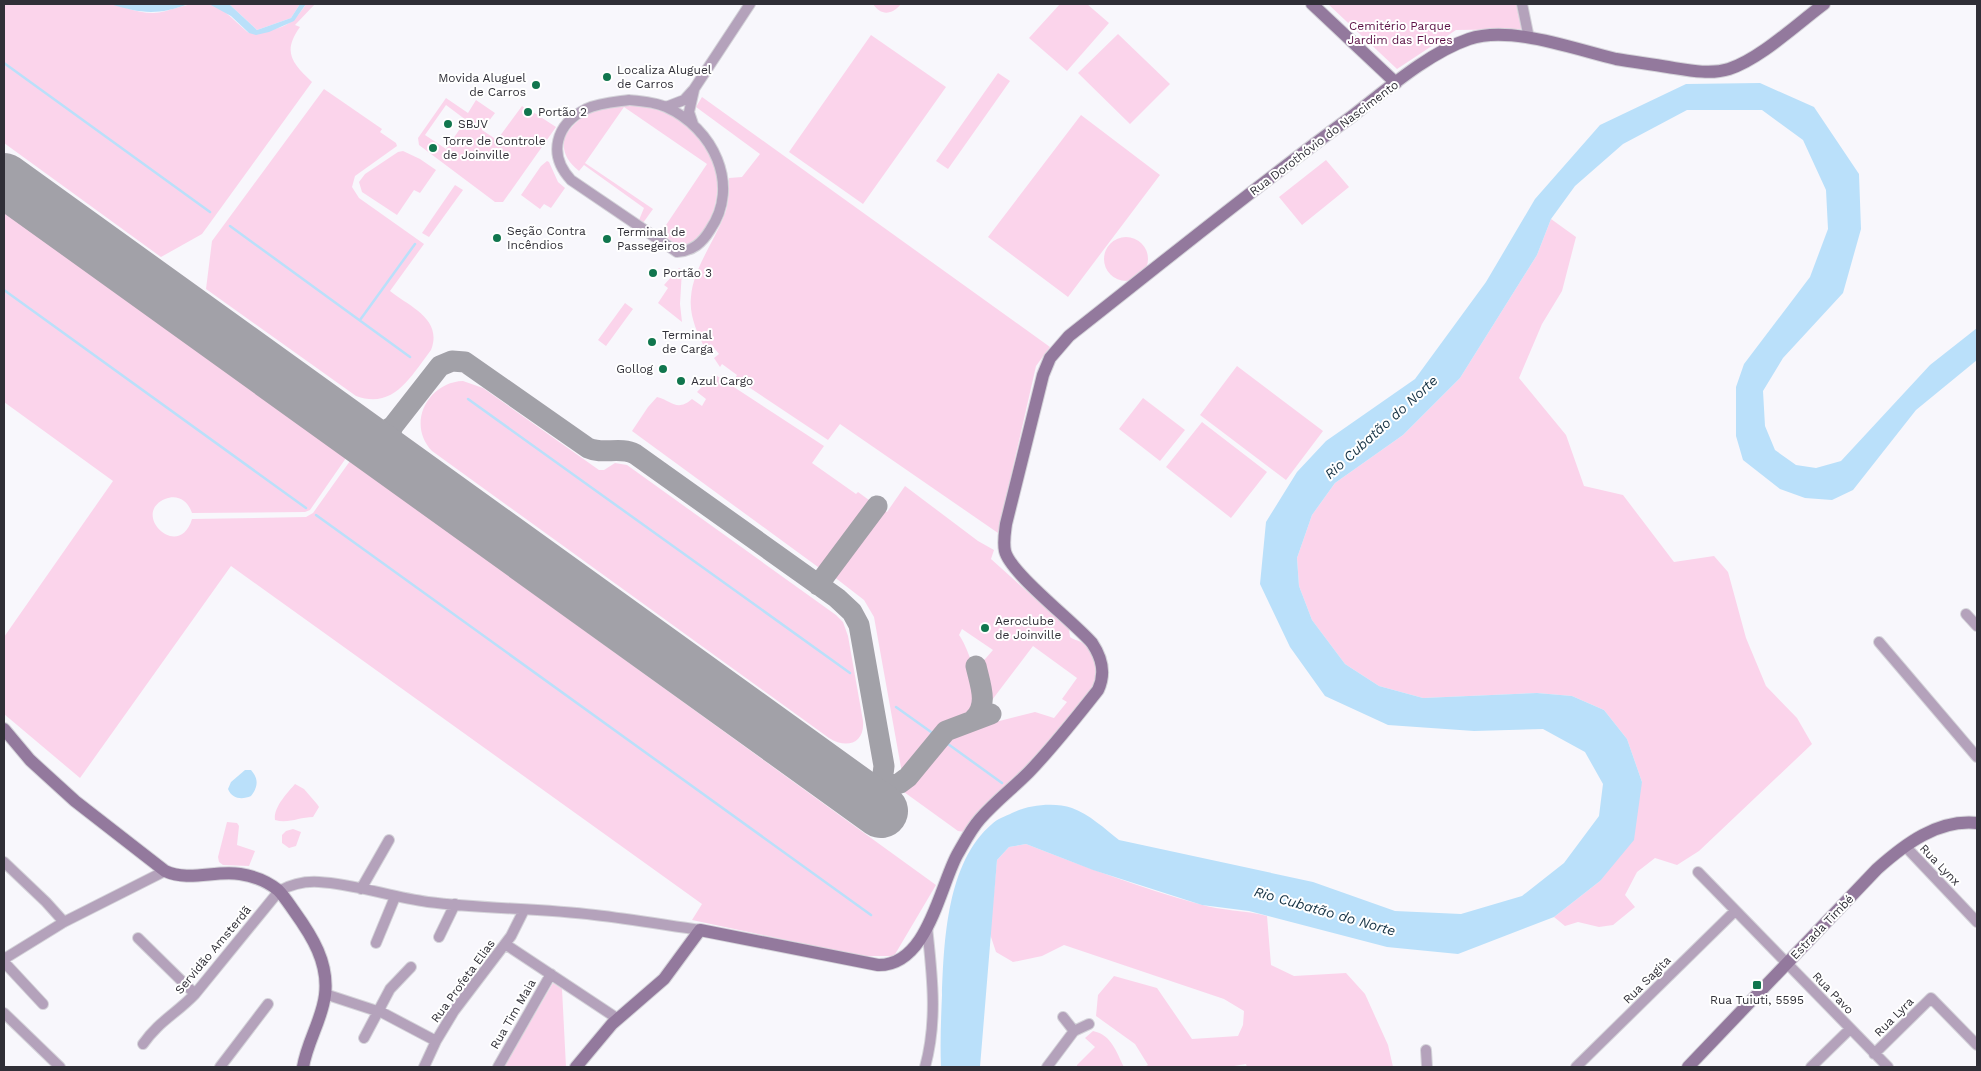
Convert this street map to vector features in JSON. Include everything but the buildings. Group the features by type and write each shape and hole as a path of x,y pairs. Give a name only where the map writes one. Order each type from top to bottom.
{"street":[{"path":"666,107 684,100 694,89 750,4"},
{"path":"1312,4 1396,83"},
{"path":"1522,4 1528,38"},
{"name":"Rua Dorothóvio do Nascimento","path":"927,927 954,862 975,826 1030,772 1098,690 1103,677 1100,657 1092,643 1016,570 1006,555 1004,546 1006,524 1046,366 1056,349 1068,336 1290,162 1396,83 1440,53 1469,39 1498,34 1528,38 1618,59 1680,69 1727,70 1758,53 1824,4"},
{"path":"693,124 689,112 694,89"},
{"path":"629,100 648,102 666,107 693,124 706,139 714,153 723,179 724,190 717,220 706,237 696,247 677,252 571,180 563,172 557,154 557,143 567,122 596,105 629,100"},
{"path":"1966,614 1977,626"},
{"path":"1879,642 1977,757"},
{"path":"4,729 30,760 75,801 165,871 172,874 193,876 227,872 240,874 260,880 279,891 308,932 319,952 324,972 325,994 303,1067"},
{"name":"Estrada Timbé","path":"1688,1067 1877,868 1905,846 1926,833 1945,826 1977,824"},
{"path":"361,889 389,840"},
{"name":"Rua Lynx","path":"1905,846 1977,922"},
{"path":"4,862 64,922"},
{"path":"43,1004 4,960 64,922 165,871"},
{"name":"Rua Pavo","path":"1698,872 1888,1067"},
{"path":"279,891 292,884 318,882 395,897 455,904 594,914 700,930 868,963 887,965 905,957 913,949 927,927"},
{"name":"Servidão Amsterdã","path":"144,1044 158,1025 195,994 279,891"},
{"path":"376,943 395,897"},
{"path":"439,937 455,904"},
{"name":"Rua Profeta Elias","path":"424,1067 436,1041 465,994 505,944 524,910"},
{"name":"Rua Sagita","path":"1576,1067 1735,911"},
{"path":"925,1067 932,1040 934,1007 927,927"},
{"path":"576,1067 618,1019 664,979 700,930"},
{"path":"138,938 195,994"},
{"path":"505,944 618,1019"},
{"path":"364,1038 390,989 411,967"},
{"name":"Rua Tim Maia","path":"498,1067 551,974"},
{"path":"325,994 379,1012 436,1041"},
{"name":"Rua Lyra","path":"1874,1054 1931,998 1977,1045"},
{"path":"220,1067 268,1004"},
{"path":"4,1013 60,1067"},
{"path":"1063,1016 1074,1031"},
{"path":"1046,1067 1074,1031 1089,1024"},
{"path":"1811,1067 1850,1029"},
{"path":"1426,1050 1426,1067"}],"green space":[{"path":"95,3 153,13 202,3 215,6 225,12 249,33 282,27 294,19 306,4 315,4 295,25 300,27 291,43 292,57 295,63 312,82 202,234 161,257 4,143 4,4"},
{"path":"229,4 300,4 291,18 257,30"},
{"path":"873,4 901,4 898,8 887,13 879,11"},
{"path":"1060,4 1087,4 1109,23 1067,71 1029,38"},
{"name":"Cemitério Parque Jardim das Flores","path":"1328,4 1516,4 1522,29 1456,30 1397,69"},
{"path":"1118,34 1170,84 1130,124 1078,73"},
{"path":"871,35 946,87 863,204 789,152"},
{"path":"998,73 1010,81 948,169 936,161"},
{"path":"324,89 382,129 380,132 396,143 397,146 355,176 352,187 359,198 424,244 390,291 429,322 434,339 431,350 400,388 381,398 369,399 356,396 206,289 212,241"},
{"path":"702,97 1050,347 1036,366 998,533 840,424 828,440 735,378 737,375 722,364 720,367 714,358 719,354 711,344 705,348 692,317 691,297 696,276 726,212 729,178 742,177 760,154 696,107"},
{"path":"446,98 468,113 476,100 495,113 482,130 497,140 522,106 526,109 524,113 529,117 533,112 556,127 503,202 495,202 419,145 418,138","holes":["446,105 466,120 446,149 425,135"]},
{"path":"630,105 661,111 681,120 698,133 711,154 717,183 713,212 707,225 698,237 686,246 677,245 660,234 707,164 624,107 585,163 653,209 643,223 639,220 644,208 584,165 579,171 569,161 565,153 564,138 577,121 601,109"},
{"path":"1081,115 1160,175 1068,297 988,237"},
{"path":"403,151 420,159 436,170 420,193 414,190 397,215 362,192 359,182 365,174 398,152"},
{"path":"1326,160 1349,187 1302,225 1279,197"},
{"path":"547,161 558,182 565,188 551,208 544,204 540,209 521,195 541,166"},
{"path":"455,185 463,190 429,237 422,233"},
{"path":"4,212 346,458 310,510 305,512 192,513 185,502 174,497 165,499 156,506 153,514 155,523 160,531 169,536 177,536 186,531 192,519 306,517 313,513 350,461 936,885 894,956 863,956 692,920 702,904 231,566 80,778 4,714 4,637 113,481 4,402"},
{"path":"1551,219 1576,237 1562,291 1542,324 1519,378 1566,435 1584,486 1623,495 1674,562 1714,556 1728,572 1746,638 1766,686 1797,718 1812,744 1699,851 1677,865 1655,858 1637,872 1625,895 1635,907 1613,925 1599,927 1578,922 1565,926 1554,917 1600,881 1642,782 1627,739 1604,710 1572,696 1537,693 1423,698 1379,686 1345,664 1312,620 1299,586 1297,558 1312,515 1335,483 1403,435 1460,378 1537,255"},
{"path":"1126,237 1138,241 1144,247 1148,259 1144,271 1138,277 1126,281 1114,277 1108,271 1104,259 1108,247 1114,241"},
{"path":"679,268 682,270 680,304 682,322 658,303 668,288 664,285"},
{"path":"625,303 633,309 606,346 598,340"},
{"path":"1237,366 1323,431 1286,480 1200,415"},
{"path":"714,374 824,446 812,463 856,494 858,492 873,503 824,568 818,567 632,431 657,397 678,405 687,403 692,399 702,406 706,399 697,392"},
{"path":"463,381 483,388 599,470 604,470 615,463 627,465 836,615 843,622 848,636 863,721 863,729 858,739 848,744 829,738 432,451 424,440 421,429 421,417 425,406 431,396 440,389 451,383"},
{"path":"1143,398 1185,430 1160,461 1119,429"},
{"path":"1202,422 1267,472 1231,518 1166,467"},
{"path":"905,486 978,541 994,550 991,559 1069,629 1070,637 1081,642 1091,651 1096,663 1096,676 1092,688 1035,759 965,832 958,831 904,792 946,741 956,732 1035,712 1054,718 1067,702 1062,699 1077,678 1033,646 989,704 979,666 993,650 962,629 959,635 972,663 975,675 978,699 976,708 967,717 945,726 937,732 902,773 874,617 864,600 833,576 881,508 887,512"},
{"path":"295,784 304,789 319,807 313,817 285,821 275,820 278,806"},
{"path":"227,822 237,823 239,826 237,845 255,851 249,866 223,865 219,862 218,857"},
{"path":"293,829 301,832 296,846 289,848 282,843 282,835 286,831"},
{"path":"1026,844 1177,898 1207,906 1267,916 1271,965 1294,976 1346,973 1365,994 1388,1045 1393,1067 1247,1067 1246,1064 1228,1067 1144,1067 1148,1065 1135,1044 1096,1016 1098,995 1114,976 1157,988 1192,1039 1238,1036 1243,1025 1244,1011 1224,999 1064,945 1042,956 1013,962 996,952 990,934 997,860 1009,847"},
{"path":"553,983 562,989 566,1067 504,1067"},
{"path":"1093,1031 1105,1036 1109,1040 1124,1067 1077,1067 1095,1047 1085,1038"}],"water":[{"path":"110,4 188,4 158,12 149,12"},
{"path":"209,4 229,4 257,30 291,18 300,4 306,4 294,21 269,32 256,35 249,33 231,16"},
{"name":"Rio Cubatão do Norte","path":"1760,83 1814,107 1859,174 1861,229 1843,293 1783,358 1763,391 1765,426 1775,450 1796,465 1816,468 1841,461 1930,365 1977,328 1977,360 1916,410 1853,490 1832,500 1805,498 1780,489 1743,460 1736,436 1736,387 1744,364 1810,277 1828,229 1826,190 1803,140 1762,110 1687,110 1623,144 1575,186 1551,219 1537,255 1460,378 1403,435 1335,483 1312,515 1297,558 1299,586 1312,620 1345,664 1379,686 1423,698 1537,693 1572,696 1604,710 1627,739 1642,782 1634,840 1600,881 1554,917 1458,954 1387,947 1249,911 1202,905 1093,870 1026,844 1009,847 997,860 980,1067 941,1067 944,950 951,903 957,880 965,859 977,840 994,822 1018,810 1033,806 1065,806 1091,818 1119,840 1313,882 1395,911 1461,914 1522,896 1564,863 1599,816 1603,784 1585,752 1543,729 1474,731 1388,725 1325,696 1290,647 1260,584 1266,522 1297,472 1326,441 1415,379 1486,282 1535,199 1600,125 1686,84"},
{"path":"245,770 251,770 254,773 256,786 251,796 238,798 232,795 228,789 231,782"}],"waterway":[{"path":"4,63 210,212"},
{"path":"230,226 410,357"},
{"path":"360,320 415,244"},
{"path":"4,290 306,508"},
{"path":"468,399 850,673"},
{"path":"316,515 871,915"},
{"path":"896,707 931,732"},
{"path":"948,744 1002,783"}],"taxiway":[{"path":"359,436 377,435 393,426 440,366 452,361 465,362 588,448 635,454 837,598 852,612 859,625 884,766 881,781 875,790 858,792 850,789"},
{"path":"393,426 389,444 395,461"},
{"path":"818,585 877,506"},
{"path":"974,719 979,713 982,701 976,666"},
{"path":"869,793 900,783 908,777 946,731 991,714"}],"runway":[{"path":"4,180 881,811"}],"place":[{"name":"Localiza Aluguel de Carros","path":"607,77"},
{"name":"Movida Aluguel de Carros","path":"536,85"},
{"name":"Portão 2","path":"528,112"},
{"name":"SBJV","path":"448,124"},
{"name":"Torre de Controle de Joinville","path":"433,148"},
{"name":"Seção Contra Incêndios","path":"497,238"},
{"name":"Terminal de Passegeiros","path":"607,239"},
{"name":"Portão 3","path":"653,273"},
{"name":"Terminal de Carga","path":"652,342"},
{"name":"Gollog","path":"663,369"},
{"name":"Azul Cargo","path":"681,381"},
{"name":"Aeroclube de Joinville","path":"985,628"},
{"name":"Rua Tuiuti, 5595","path":"1757,985"}]}
